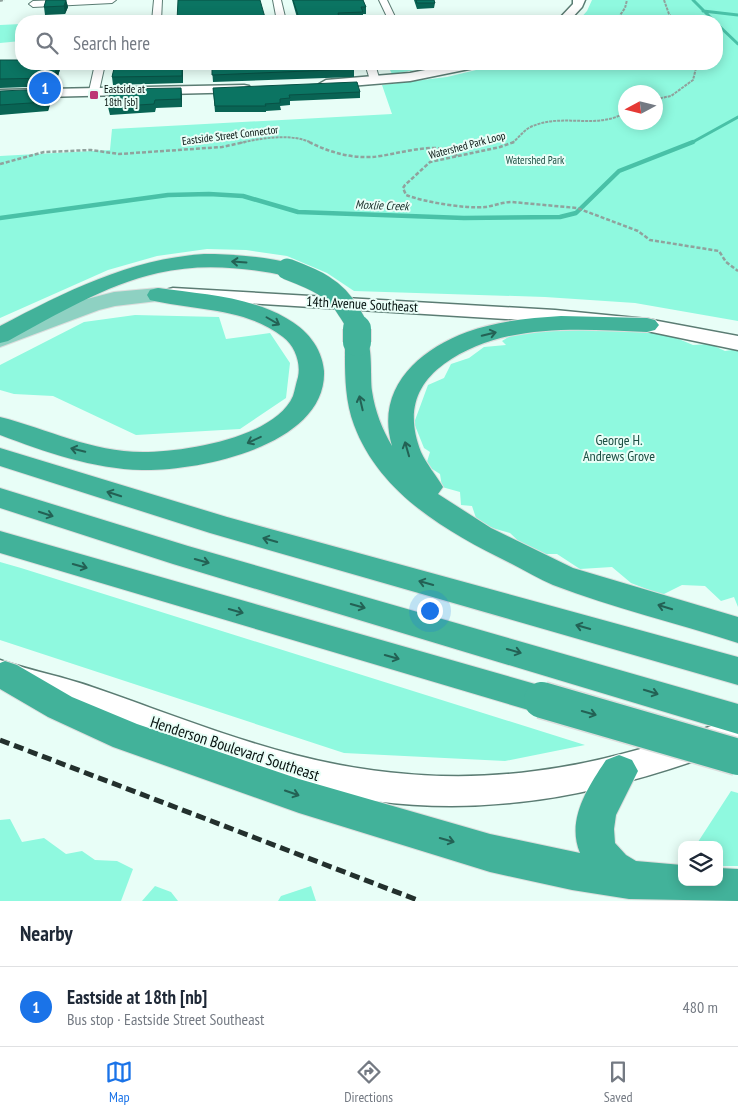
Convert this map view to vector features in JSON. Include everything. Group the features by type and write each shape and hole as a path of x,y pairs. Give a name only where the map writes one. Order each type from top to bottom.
{"highway":[{"path":"0,338 57,306 118,278 154,267 181,262 211,261 243,262 288,269 334,291 347,308 357,326 356,379 364,417 372,436 385,457 413,490 431,505 451,519 499,546 567,578 725,625"},
{"path":"0,425 59,446 111,458 142,461 167,460 216,453 261,437 279,425 304,401 310,387 311,363 308,352 292,332 255,312 158,294"},
{"path":"499,546 427,485 410,460 401,419 402,406 415,378 432,361 447,351 459,344 492,333 553,324 647,325"},
{"path":"0,457 221,526 738,671"},
{"path":"0,498 187,556 588,672 738,719"},
{"path":"0,542 738,757"},
{"path":"2,674 60,707 126,736 299,796 490,853 572,871 629,880 738,889"},
{"path":"619,771 605,793 598,810 594,839 602,860 614,871 629,880"}],"main road":[{"name":"14th Avenue Southeast","path":"0,338 114,299 184,293 545,315 647,325 735,343"},
{"name":"Henderson Boulevard Southeast","path":"2,674 69,692 260,759 319,776 390,788 455,792 509,790 619,771 694,749 738,731"}],"street":[{"path":"33,4 112,0"},
{"path":"157,15 158,0"},
{"path":"277,0 281,15"},
{"path":"383,0 389,15"},
{"path":"569,15 578,5 579,0"},
{"path":"94,91 99,70"},
{"path":"372,70 375,81"},
{"path":"308,86 375,81 449,70"},
{"path":"0,94 257,88"}],"path":[{"path":"0,1 4,0"},
{"path":"620,15 625,8 627,0"},
{"path":"664,0 670,15"},
{"path":"663,98 671,96 693,80 695,70"},
{"name":"Watershed Park Loop","path":"618,116 613,119 554,121 539,124 527,129 522,136 509,144 457,156 425,166 421,173 407,182 403,188 406,195 417,199 473,206 486,207 502,202 512,202 577,208 638,230 650,240 719,252 726,262 738,271"},
{"name":"Eastside Street Connector","path":"0,164 44,152 60,150 91,150 119,154 222,147 248,141 293,137 302,138 330,152 353,156 372,157 444,148 455,152 457,156"}],"green space":[{"name":"Watershed Park","path":"592,0 738,0 738,321 635,303 545,297 354,291 327,273 287,256 246,250 207,249 157,256 108,270 0,318 0,156 110,150 112,129 392,114 382,85 447,77 476,70 723,70 723,15 583,15"},
{"path":"15,24 15,42 0,43 0,25"},
{"path":"390,70 415,70 392,74"},
{"path":"135,315 219,317 226,339 270,333 290,363 286,398 240,429 136,435 53,396 14,394 0,390 0,365 84,322"},
{"name":"George H. Andrews Grove","path":"523,328 634,329 662,332 693,345 710,344 725,351 738,349 738,607 734,597 721,601 705,586 682,585 662,595 631,583 612,567 580,569 557,554 532,554 510,533 478,524 472,506 461,505 460,492 442,487 440,474 426,465 430,452 424,448 414,423 428,385 444,378 451,364 469,358 484,347 506,345 502,341"},
{"path":"0,562 585,745 505,761 344,753 0,640"},
{"path":"731,791 738,793 738,866 723,866 723,841 699,841"},
{"path":"10,819 22,842 44,838 66,854 82,851 95,860 117,861 133,869 121,901 0,901 0,820"},
{"path":"155,886 171,892 178,901 142,901"},
{"path":"311,886 316,901 278,901 281,896"}],"building":[{"path":"46,0 66,0 64,6 44,7"},
{"path":"178,0 260,0 264,15 177,15"},
{"path":"293,0 363,0 366,7 361,7 363,12 338,13 338,15 298,15"},
{"path":"416,0 434,0 435,3 417,3"},
{"path":"0,60 15,60 15,70 56,70 53,78 0,79"},
{"path":"114,70 182,70 182,76 112,77"},
{"path":"212,70 330,70 212,75"},
{"path":"357,82 360,92 289,95 290,98 280,99 280,103 265,104 266,106 215,106 213,88"},
{"path":"181,88 181,99 155,100 154,104 108,107 111,89"},
{"path":"50,89 46,102 0,105 0,91"}],"waterway":[{"name":"Moxlie Creek","path":"693,0 704,11"},
{"path":"704,11 738,15"},
{"name":"Moxlie Creek","path":"704,11 708,15"},
{"name":"Moxlie Creek","path":"723,30 738,44"},
{"name":"Moxlie Creek","path":"692,142 738,117"},
{"name":"Moxlie Creek","path":"0,218 168,195 209,194 243,196 298,212 464,218 560,217 576,213 619,171 692,142"}],"railway":[{"path":"0,740 420,901"}],"place":[{"name":"Eastside at 18th [nb]","path":"45,88"},
{"name":"Eastside at 18th [sb]","path":"94,95"}]}
